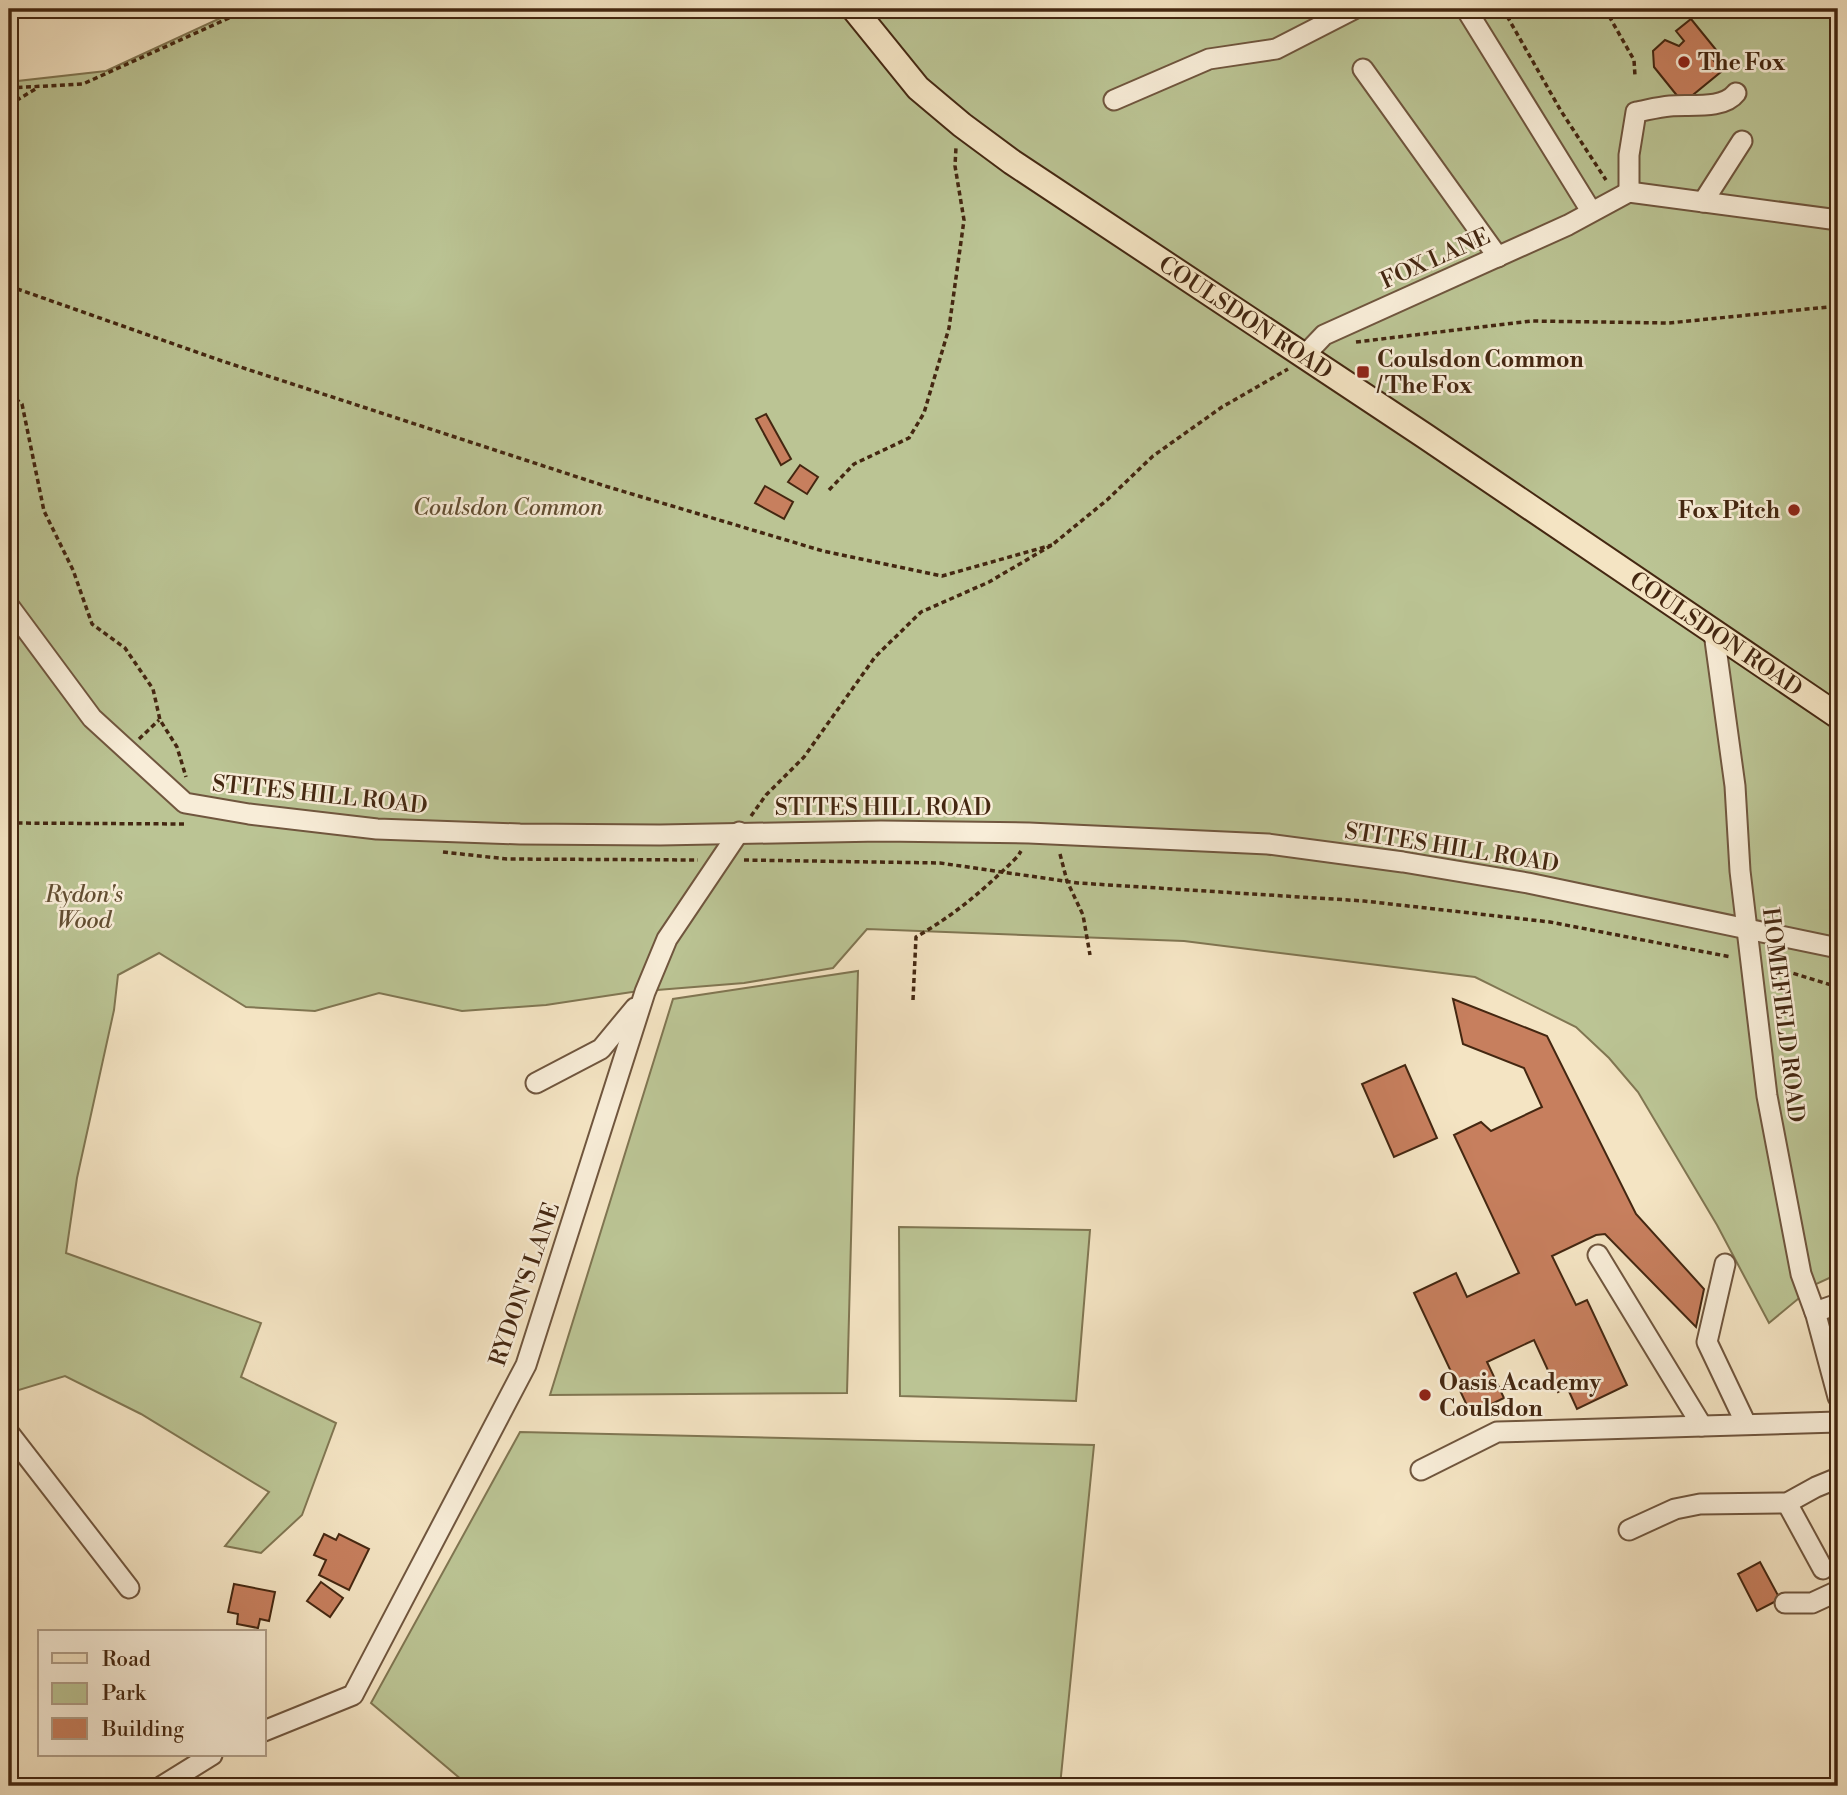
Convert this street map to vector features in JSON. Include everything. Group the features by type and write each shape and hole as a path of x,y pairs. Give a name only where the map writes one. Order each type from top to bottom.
{"main road":[{"name":"COULSDON ROAD","path":"854,9 918,88 1012,162 1838,716"}],"street":[{"path":"1114,100 1209,59 1276,49 1354,9"},
{"path":"1466,9 1591,211"},
{"path":"1363,69 1498,257"},
{"path":"1736,93 1732,98 1708,104 1671,106 1636,113 1629,155 1629,192 1838,220"},
{"path":"1703,201 1742,142"},
{"name":"FOX LANE","path":"1304,356 1324,335 1567,225 1629,192"},
{"name":"STITES HILL ROAD","path":"9,606 92,718 185,803 249,814 377,829 520,835 739,832 1029,833 1268,844 1336,852 1528,883 1838,948"},
{"name":"HOMEFIELD ROAD","path":"1714,633 1735,786 1740,872 1766,1096 1801,1274 1815,1312 1838,1397"},
{"name":"RYDON'S LANE","path":"266,1730 353,1695 526,1365 642,999 667,939 739,832"},
{"path":"536,1083 601,1049 642,999"},
{"path":"1598,1255 1702,1426"},
{"path":"1725,1264 1707,1342 1745,1424"},
{"path":"1815,1312 1838,1304"},
{"path":"1421,1470 1497,1432 1838,1422"},
{"path":"9,1433 129,1588"},
{"path":"1629,1530 1675,1509 1699,1504 1787,1503 1838,1478"},
{"path":"1787,1503 1824,1569"},
{"path":"1785,1603 1812,1603 1838,1591"},
{"path":"163,1786 210,1756"}],"path":[{"path":"9,88 83,84 249,9"},
{"path":"1503,9 1561,111 1606,180"},
{"path":"1605,9 1634,60 1635,76"},
{"path":"9,105 40,86"},
{"path":"829,490 854,464 909,438 924,413 948,328 964,220 955,166 956,139 962,125"},
{"path":"9,286 222,361 605,486 822,551 943,576 1052,545"},
{"path":"1352,343 1531,321 1669,323 1838,306"},
{"path":"739,832 766,795 804,757 875,657 921,612 989,582 1052,545 1107,500 1153,456 1222,407 1291,367 1304,356"},
{"path":"9,393 22,404 44,512 73,570 92,624 125,648 153,689 160,720 177,747 189,787"},
{"path":"127,749 160,720"},
{"path":"913,1000 916,937 949,918 978,896 1018,856 1029,833"},
{"path":"1060,834 1060,856 1067,881 1083,915 1090,955"},
{"path":"720,860 940,863 1067,881 1364,901 1537,921 1638,938 1752,961 1838,986"}],"green space":[{"name":"Coulsdon Common","path":"240,9 1838,9 1838,1274 1816,1284 1769,1323 1717,1225 1638,1092 1609,1058 1576,1027 1475,977 1184,941 867,929 833,968 744,983 632,992 546,1005 462,1011 379,993 315,1011 246,1007 159,953 118,975 114,1010 77,1178 66,1253 261,1323 241,1377 336,1423 302,1515 261,1553 225,1546 269,1492 141,1414 65,1376 9,1393 9,82 106,71"},
{"path":"858,971 847,1393 550,1395 673,999"},
{"path":"899,1227 1090,1230 1076,1401 900,1396"},
{"path":"520,1432 1094,1445 1060,1786 469,1786 371,1703"}],"building":[{"name":"The Fox","path":"1691,19 1717,51 1711,57 1722,71 1683,103 1654,67 1653,51 1665,40 1679,46 1684,41 1676,31"},
{"path":"766,414 791,459 781,465 756,419"},
{"path":"800,465 818,477 807,494 788,482"},
{"path":"765,486 793,502 784,519 755,503"},
{"path":"1453,999 1547,1036 1636,1214 1704,1289 1696,1327 1605,1234 1596,1235 1552,1256 1576,1305 1587,1300 1627,1385 1577,1409 1567,1387 1558,1392 1534,1340 1487,1362 1504,1398 1471,1414 1414,1293 1456,1273 1467,1297 1519,1273 1454,1135 1481,1122 1491,1131 1542,1107 1524,1068 1463,1044"},
{"path":"1405,1065 1437,1138 1394,1157 1362,1084"},
{"path":"324,1534 336,1540 339,1534 369,1549 349,1590 319,1575 326,1560 314,1555"},
{"path":"1760,1562 1780,1599 1757,1611 1738,1574"},
{"path":"321,1582 343,1598 330,1617 307,1601"},
{"path":"234,1584 275,1592 269,1621 260,1619 258,1628 237,1624 238,1614 228,1612"}],"place":[{"name":"The Fox","path":"1684,62"},
{"name":"Coulsdon Common / The Fox","path":"1363,372"},
{"name":"Fox Pitch","path":"1794,510"},
{"name":"Oasis Academy Coulsdon","path":"1425,1395"}],"park label":[{"name":"Rydon's Wood","path":"84,907"}]}
